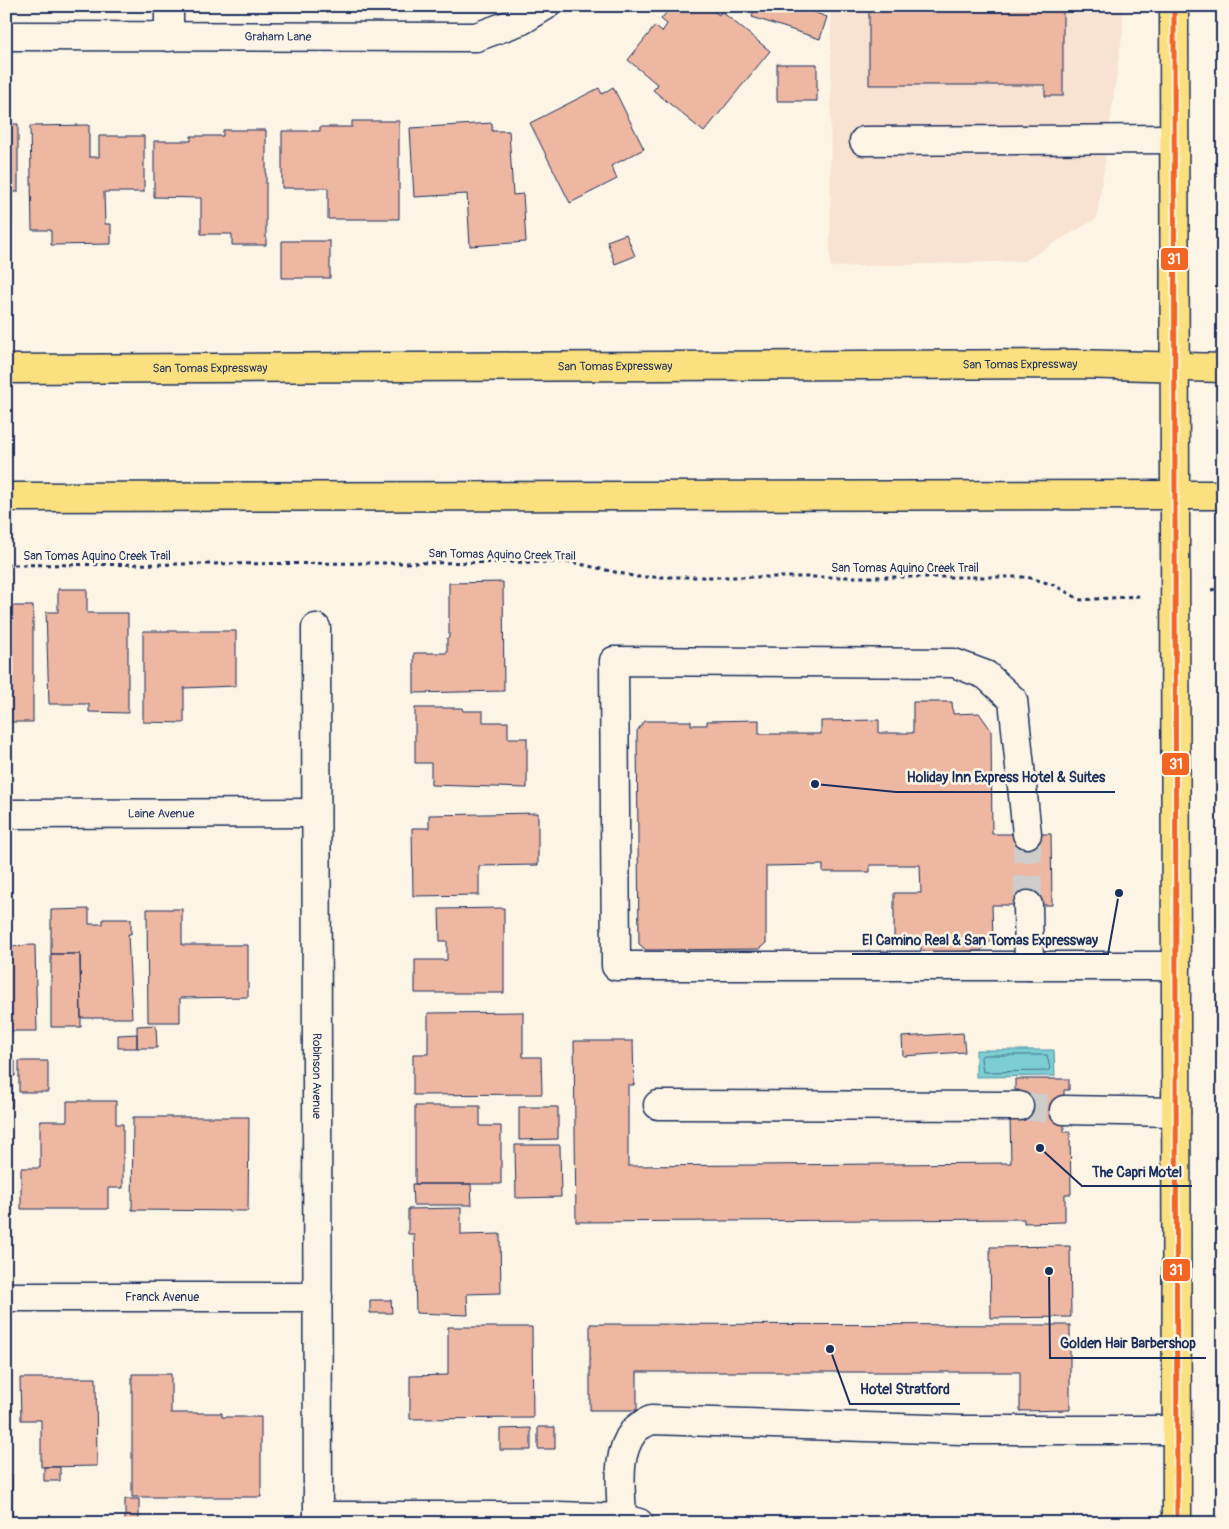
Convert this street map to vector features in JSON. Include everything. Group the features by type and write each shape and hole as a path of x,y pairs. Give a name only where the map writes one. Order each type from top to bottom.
{"main road":[{"path":"1174,6 1173,368 1177,1523"},
{"name":"San Tomas Expressway","path":"6,369 1055,364 1223,368"},
{"path":"6,497 1223,495"}],"street":[{"path":"169,6 169,36"},
{"name":"Graham Lane","path":"6,36 476,36 522,20 545,6"},
{"path":"864,141 1174,140"},
{"name":"Robinson Avenue","path":"316,628 318,1519"},
{"path":"1027,834 1013,700 986,675 954,663 614,661 616,966 1176,966"},
{"name":"Laine Avenue","path":"6,814 316,813"},
{"path":"1028,905 1029,966"},
{"path":"658,1105 1019,1106"},
{"path":"1064,1110 1176,1112"},
{"name":"Franck Avenue","path":"6,1297 318,1297"},
{"path":"318,1519 628,1521 621,1468 624,1447 635,1429 651,1420 961,1430 1176,1430"}],"path":[{"name":"San Tomas Aquino Creek Trail","path":"6,565 571,562 637,577 1027,577 1054,585 1081,600"}],"shaded area":[{"path":"831,6 1123,6 1123,28 1097,218 1024,261 830,267"}],"water":[{"path":"976,1050 1054,1050 1055,1076 976,1077"}],"building":[{"path":"672,6 707,6 719,15 721,11 770,51 704,132 653,90 658,85 628,60 655,26 662,32 667,24 661,19"},
{"path":"755,6 797,6 827,17 820,39 752,17"},
{"path":"869,6 1063,6 1063,96 1045,96 1045,85 869,85"},
{"path":"777,64 817,64 817,101 777,101"},
{"path":"613,87 644,149 611,166 617,179 570,203 530,123 599,88 602,94"},
{"path":"352,121 399,121 399,219 328,219 328,188 282,188 282,131 320,131 320,127 352,127"},
{"path":"492,123 492,131 509,131 513,195 523,194 526,242 470,246 467,194 414,197 410,128"},
{"path":"6,124 18,124 18,192 12,192 12,223 6,223"},
{"path":"89,125 89,157 99,157 99,136 144,136 144,192 104,192 105,224 111,224 111,244 51,245 51,230 32,230 30,126"},
{"path":"223,130 266,130 266,245 232,245 232,234 201,234 201,198 154,197 154,141 191,141 191,136 223,136"},
{"path":"626,234 635,256 615,264 607,241"},
{"path":"282,241 330,241 330,278 282,278"},
{"path":"503,582 504,691 414,693 414,653 447,653 447,638 449,638 449,583"},
{"path":"58,589 87,589 87,613 128,613 128,713 89,712 89,704 49,704 46,612 58,612"},
{"path":"6,606 33,606 33,722 6,722"},
{"path":"143,631 236,631 236,686 184,688 184,723 143,722"},
{"path":"913,702 952,702 953,714 979,713 991,730 992,834 1051,834 1052,905 992,905 993,939 980,951 921,952 921,942 894,943 894,893 921,893 920,865 870,865 870,872 823,872 823,865 766,866 766,943 759,949 646,950 639,944 637,731 644,721 691,721 691,725 707,725 707,721 759,720 759,734 821,734 821,721 879,720 879,733 913,733"},
{"path":"415,708 462,708 463,711 483,711 483,722 508,722 508,738 527,738 527,788 431,785 431,763 415,763"},
{"path":"538,813 538,865 479,866 479,895 413,896 412,828 429,828 429,815"},
{"path":"504,908 504,993 415,993 415,960 447,960 447,941 440,941 439,909"},
{"path":"89,909 89,924 103,924 103,919 131,919 131,934 128,934 132,1018 81,1018 80,954 51,954 51,910"},
{"path":"147,909 182,909 182,945 248,945 248,997 180,998 180,1022 148,1022"},
{"path":"35,945 37,1031 6,1031 6,946"},
{"path":"51,954 80,954 81,1027 51,1027"},
{"path":"523,1012 523,1057 541,1057 542,1094 413,1095 413,1054 428,1054 428,1013"},
{"path":"156,1025 157,1048 137,1048 137,1026"},
{"path":"963,1033 965,1052 903,1056 902,1037"},
{"path":"137,1034 137,1048 118,1048 118,1035"},
{"path":"574,1041 633,1041 634,1085 628,1085 628,1166 1011,1163 1010,1119 1019,1119 1019,1090 1015,1090 1015,1079 1069,1079 1069,1090 1064,1090 1064,1132 1070,1132 1071,1194 1065,1194 1065,1222 1024,1223 1024,1219 576,1222"},
{"path":"6,1061 15,1061 15,1076 6,1076"},
{"path":"19,1061 48,1061 48,1092 19,1092"},
{"path":"6,1082 12,1082 12,1107 6,1107"},
{"path":"67,1101 116,1101 116,1124 123,1124 123,1188 108,1188 108,1209 21,1209 21,1168 40,1168 40,1121 67,1121"},
{"path":"415,1106 480,1106 480,1126 501,1126 501,1184 415,1184"},
{"path":"519,1107 558,1107 558,1139 519,1140"},
{"path":"133,1117 249,1117 248,1211 132,1210"},
{"path":"515,1145 560,1145 561,1197 516,1198"},
{"path":"412,1184 471,1184 472,1205 413,1205"},
{"path":"461,1208 461,1235 500,1234 501,1293 467,1294 468,1315 416,1313 414,1234 408,1234 408,1209"},
{"path":"1070,1246 1071,1317 991,1318 990,1247"},
{"path":"370,1300 391,1300 392,1313 370,1313"},
{"path":"590,1324 1070,1325 1070,1410 1020,1411 1020,1372 637,1372 637,1410 590,1410"},
{"path":"448,1327 532,1327 533,1418 410,1419 410,1376 448,1375"},
{"path":"132,1374 171,1374 171,1413 222,1413 222,1417 261,1417 261,1497 132,1497"},
{"path":"20,1378 96,1378 97,1466 41,1467 41,1420 21,1420"},
{"path":"7,1379 7,1468 6,1468"},
{"path":"538,1427 555,1427 555,1449 538,1449"},
{"path":"531,1428 531,1450 500,1450 500,1429"},
{"path":"44,1467 60,1467 60,1481 44,1481"},
{"path":"6,1475 12,1475 12,1518 6,1518"},
{"path":"125,1499 139,1499 139,1523 125,1523"}],"tunnel":[{"path":"1027,834 1028,905"},
{"path":"1019,1106 1064,1110"}],"transit line":[{"name":"31","path":"1174,6 1177,1523"}],"place":[{"name":"Holiday Inn Express Hotel & Suites","path":"815,784"},
{"name":"El Camino Real & San Tomas Expressway","path":"1119,893"},
{"name":"The Capri Motel","path":"1040,1148"},
{"name":"Golden Hair Barbershop","path":"1049,1271"},
{"name":"Hotel Stratford","path":"830,1349"}]}
